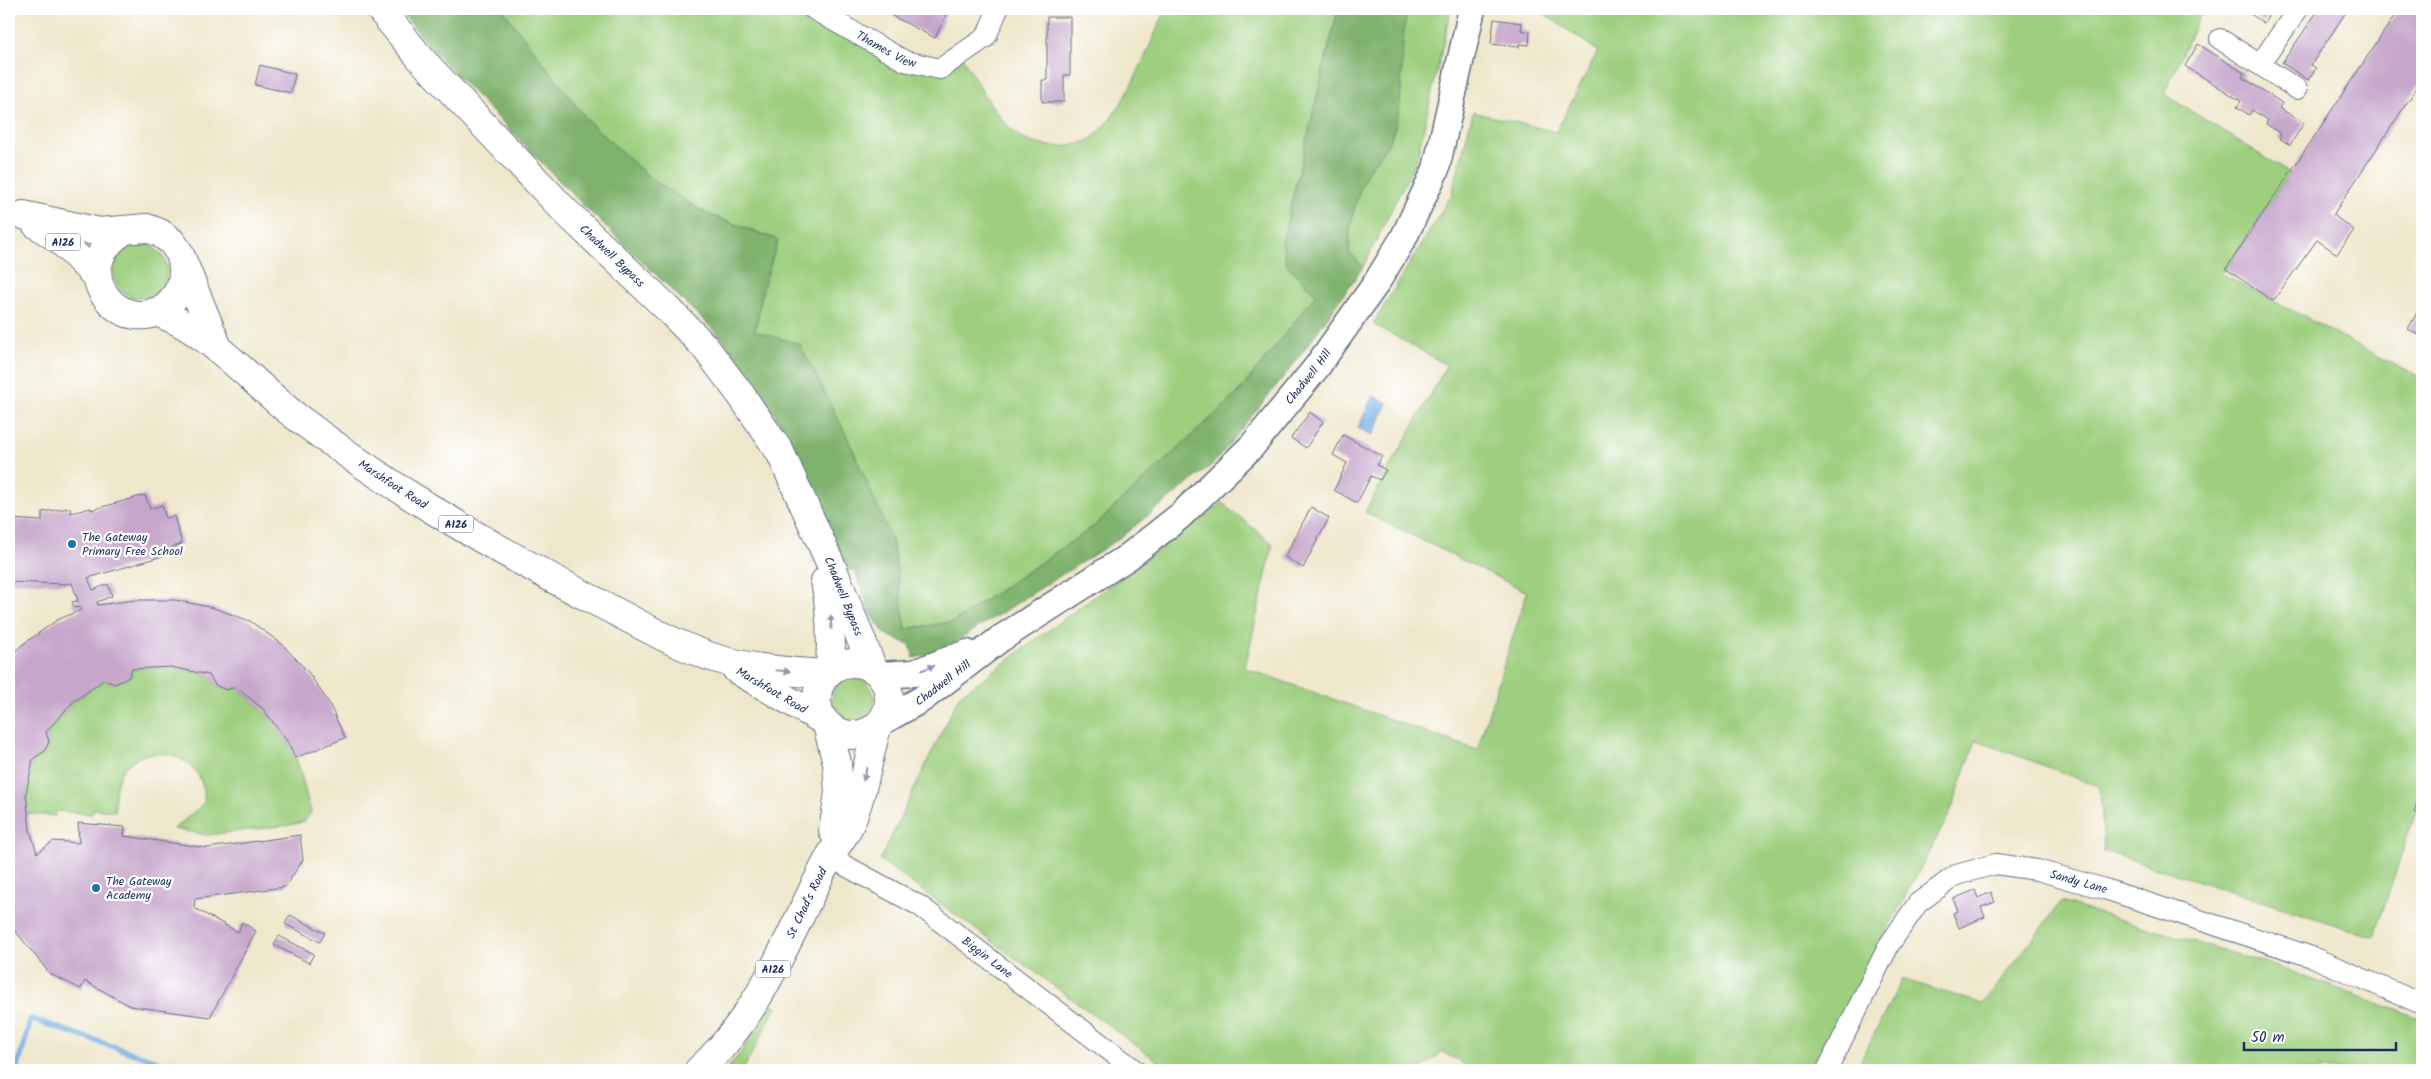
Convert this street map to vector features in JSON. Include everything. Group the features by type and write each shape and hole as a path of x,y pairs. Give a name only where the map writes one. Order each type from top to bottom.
{"main road":[{"name":"Chadwell Bypass","path":"380,9 421,59 565,211 704,346 741,395 780,452 877,672"},
{"name":"Marshfoot Road","path":"16,211 100,232 122,232 134,228 147,228 160,233 171,241 179,252 219,350"},
{"name":"Marshfoot Road","path":"16,211 60,240 97,277 101,290 115,307 131,314 154,312 171,316 181,322 219,350 295,415 406,494 506,554 663,636 718,659 826,723"},
{"path":"97,277 97,263 102,251 110,240 122,232"},
{"path":"154,312 168,304 182,284 183,268 179,252"},
{"name":"Chadwell Bypass","path":"813,525 830,601 832,641 828,672"},
{"name":"Marshfoot Road","path":"718,659 778,671 828,672"},
{"path":"854,663 877,672 886,683 890,700 880,724 863,734 850,736 837,732 826,723 820,715 816,698 820,682 828,672 843,664 854,663"},
{"name":"St Chad's Road","path":"826,723 837,763 839,793 830,857"},
{"name":"St Chad's Road","path":"699,1070 728,1040 750,1010 830,857 849,826 880,724"}],"street":[{"name":"Thames View","path":"814,9 905,61 940,69 986,37 998,9"},
{"name":"Chadwell Hill","path":"880,724 922,699 1000,639 1128,557 1180,516 1252,446 1316,368 1404,237 1436,169 1472,9"},
{"path":"2260,64 2298,9"},
{"path":"2220,39 2297,89"},
{"name":"Chadwell Hill","path":"877,672 914,673 1000,639"},
{"name":"Biggin Lane","path":"830,857 920,906 1135,1070"},
{"name":"Sandy Lane","path":"1827,1070 1889,945 1918,903 1956,875 1996,864 2037,870 2105,889 2312,957 2422,1004"}],"green space":[{"path":"399,9 502,9 588,121 651,179 705,213 778,240 763,288 755,331 800,344 848,438 892,541 906,629 953,622 1093,527 1238,393 1316,295 1286,263 1282,242 1338,9 1408,9 1403,42 1401,91 1396,124 1390,140 1371,166 1362,183 1351,223 1349,252 1363,267 1297,360 1213,464 1117,540 939,652 914,658 910,645 885,634 869,611 855,570 842,571 796,452 763,394 719,335 579,201 432,50"},
{"path":"502,9 813,9 940,69 961,55 992,106 1015,133 1022,139 1031,142 1061,146 1078,144 1089,140 1105,126 1116,112 1144,59 1166,9 1338,9 1282,242 1286,263 1316,295 1238,393 1093,527 953,622 906,629 892,541 755,332 763,288 778,240 705,213 651,179 588,121"},
{"path":"1408,9 1451,9 1417,158 1363,267 1349,252 1351,223 1362,183 1371,166 1390,140 1396,124 1401,91 1403,42"},
{"path":"1537,9 2203,9 2164,94 2289,173 2222,274 2422,379 2422,793 2374,937 2104,851 2100,787 1976,740 1950,813 1812,1070 1475,1070 1442,1052 1419,1070 1170,1070 880,860 959,696 1222,503 1273,544 1245,668 1477,750 1527,592 1365,512 1447,365 1373,324 1452,194 1473,112 1556,132 1598,51"},
{"path":"140,244 150,246 159,252 165,261 167,271 165,281 159,290 150,296 140,298 130,296 121,290 115,281 113,271 115,261 121,252 130,246"},
{"path":"171,667 209,675 215,685 226,690 236,687 272,720 289,744 299,769 311,812 305,821 290,825 208,835 174,829 204,803 202,784 194,769 181,759 166,754 150,754 135,760 123,770 115,790 115,811 93,809 92,814 56,811 55,816 28,814 26,794 33,759 44,752 49,742 46,732 73,702 104,680 115,684 129,677 132,669"},
{"path":"849,678 857,678 868,684 874,699 868,714 857,720 849,720 838,714 832,703 832,695 838,684"},
{"path":"2061,902 2269,964 2422,1019 2422,1070 1856,1070 1902,979 1983,1004"},
{"path":"769,1004 777,1006 743,1070 726,1070 742,1051"}],"water":[{"path":"1373,396 1387,403 1373,435 1358,428"}],"building":[{"path":"879,9 935,9 946,15 935,38"},
{"path":"2243,9 2273,9 2264,23"},
{"path":"2319,9 2348,9 2311,65 2316,68 2308,80 2282,63"},
{"path":"2399,9 2422,9 2422,80 2333,215 2354,230 2337,254 2317,240 2273,301 2226,269"},
{"path":"1047,17 1070,17 1070,75 1064,75 1064,102 1042,102 1042,80 1047,80"},
{"path":"1494,19 1522,23 1521,30 1530,32 1529,45 1519,44 1519,47 1491,44"},
{"path":"2198,44 2244,73 2242,77 2282,103 2279,108 2304,123 2290,145 2279,138 2281,134 2266,124 2268,120 2252,110 2249,115 2237,107 2241,101 2185,66"},
{"path":"260,65 295,74 291,93 255,85"},
{"path":"2422,303 2422,337 2408,329"},
{"path":"1310,412 1323,422 1306,448 1291,438"},
{"path":"1343,435 1382,456 1377,465 1386,470 1380,480 1371,476 1357,503 1334,490 1347,463 1333,455"},
{"path":"145,495 150,509 162,505 166,518 174,516 182,544 172,547 173,553 88,578 93,590 108,584 112,596 97,602 98,605 135,600 175,600 214,608 250,621 282,644 308,672 329,703 345,738 295,758 289,744 264,710 236,687 226,690 215,685 209,675 171,667 132,669 129,677 115,684 104,680 73,702 46,732 49,742 44,752 33,759 26,794 30,830 37,853 54,841 79,843 78,823 125,827 124,836 208,848 300,835 303,860 285,887 195,899 194,908 238,932 242,922 256,931 210,1017 130,1006 85,981 81,989 50,974 9,923 9,657 22,645 57,620 81,610 80,607 75,608 72,602 78,601 72,583 9,582 9,519 42,521 42,512 70,508 71,513 91,508 91,510"},
{"path":"1311,507 1329,518 1303,568 1285,557"},
{"path":"2422,788 2422,815 2414,812"},
{"path":"1975,890 1978,898 1991,892 1995,902 1981,907 1985,917 1959,928 1953,913 1958,911 1953,899"},
{"path":"290,915 325,933 320,942 285,924"},
{"path":"279,936 314,954 309,963 274,945"}],"waterway":[{"path":"9,1062 18,1066 31,1019 183,1070"}],"place":[{"name":"The Gateway Primary Free School","path":"72,544"},
{"name":"The Gateway Academy","path":"96,888"}]}
